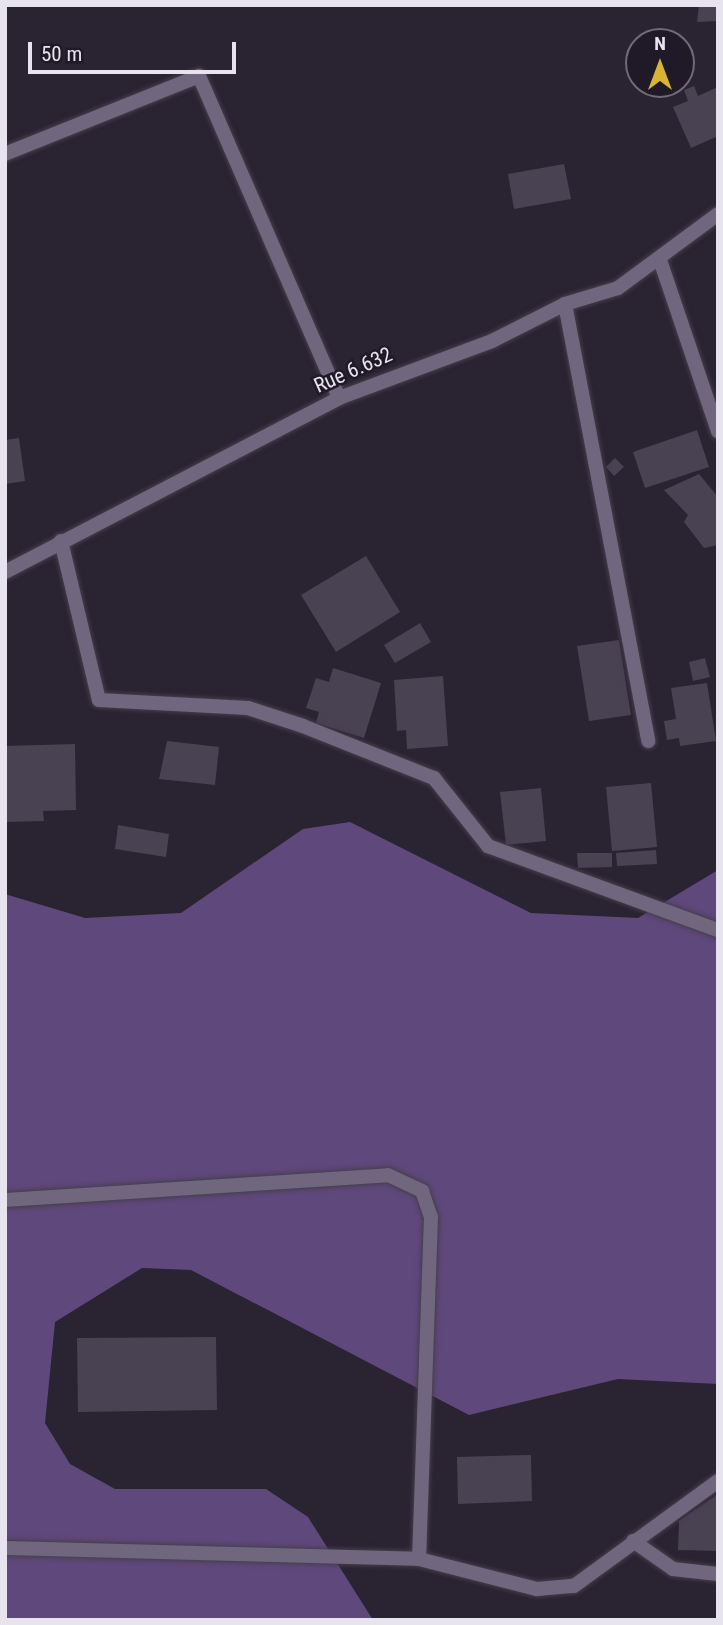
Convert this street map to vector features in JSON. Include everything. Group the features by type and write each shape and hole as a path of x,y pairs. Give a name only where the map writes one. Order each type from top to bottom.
{"street":[{"path":"5,154 199,76 339,398"},
{"name":"Rue 6.632","path":"5,572 339,398 492,341 565,304 618,288 660,260 718,214"},
{"path":"660,260 718,431"},
{"path":"565,304 649,741"},
{"path":"61,541 99,700 248,708 303,726 434,778 488,846 718,930"},
{"path":"5,1200 388,1175 422,1191 431,1217 419,1559"},
{"path":"5,1548 419,1559 537,1589 574,1586 718,1481"},
{"path":"633,1541 673,1569 718,1574"}],"shaded area":[{"path":"350,822 531,913 638,918 718,870 718,1384 618,1379 469,1415 191,1270 142,1268 55,1322 45,1423 70,1464 115,1489 266,1489 308,1517 373,1620 5,1620 5,894 85,918 181,913 303,829"}],"building":[{"path":"699,5 718,5 718,21 697,22"},
{"path":"718,87 718,136 691,148 673,107 688,101 687,98 695,98 695,88 698,96"},
{"path":"564,164 571,199 514,209 508,174"},
{"path":"697,430 709,467 645,488 633,452"},
{"path":"19,438 25,481 5,484 5,440"},
{"path":"615,458 624,467 614,476 606,467"},
{"path":"699,474 718,497 718,545 704,548 684,522 688,515 664,490"},
{"path":"366,556 400,612 336,652 301,595"},
{"path":"420,623 431,642 395,663 384,645"},
{"path":"619,640 631,715 589,721 577,646"},
{"path":"705,658 710,677 693,681 689,662"},
{"path":"333,668 381,683 364,738 316,723 319,712 306,708 316,678 329,682"},
{"path":"443,676 448,746 407,749 406,730 397,731 394,680"},
{"path":"707,683 716,741 680,746 679,738 667,740 664,721 676,719 671,688"},
{"path":"167,741 219,747 215,785 159,779"},
{"path":"75,744 76,810 43,811 44,821 5,822 5,746"},
{"path":"651,783 657,847 612,851 606,787"},
{"path":"541,788 546,841 506,845 500,792"},
{"path":"118,825 169,834 166,857 115,849"},
{"path":"656,850 657,864 617,866 616,853"},
{"path":"577,853 612,853 612,867 578,868"},
{"path":"216,1337 217,1410 78,1412 77,1338"},
{"path":"531,1455 532,1501 458,1504 457,1457"},
{"path":"718,1494 718,1551 678,1550 679,1521"}]}
